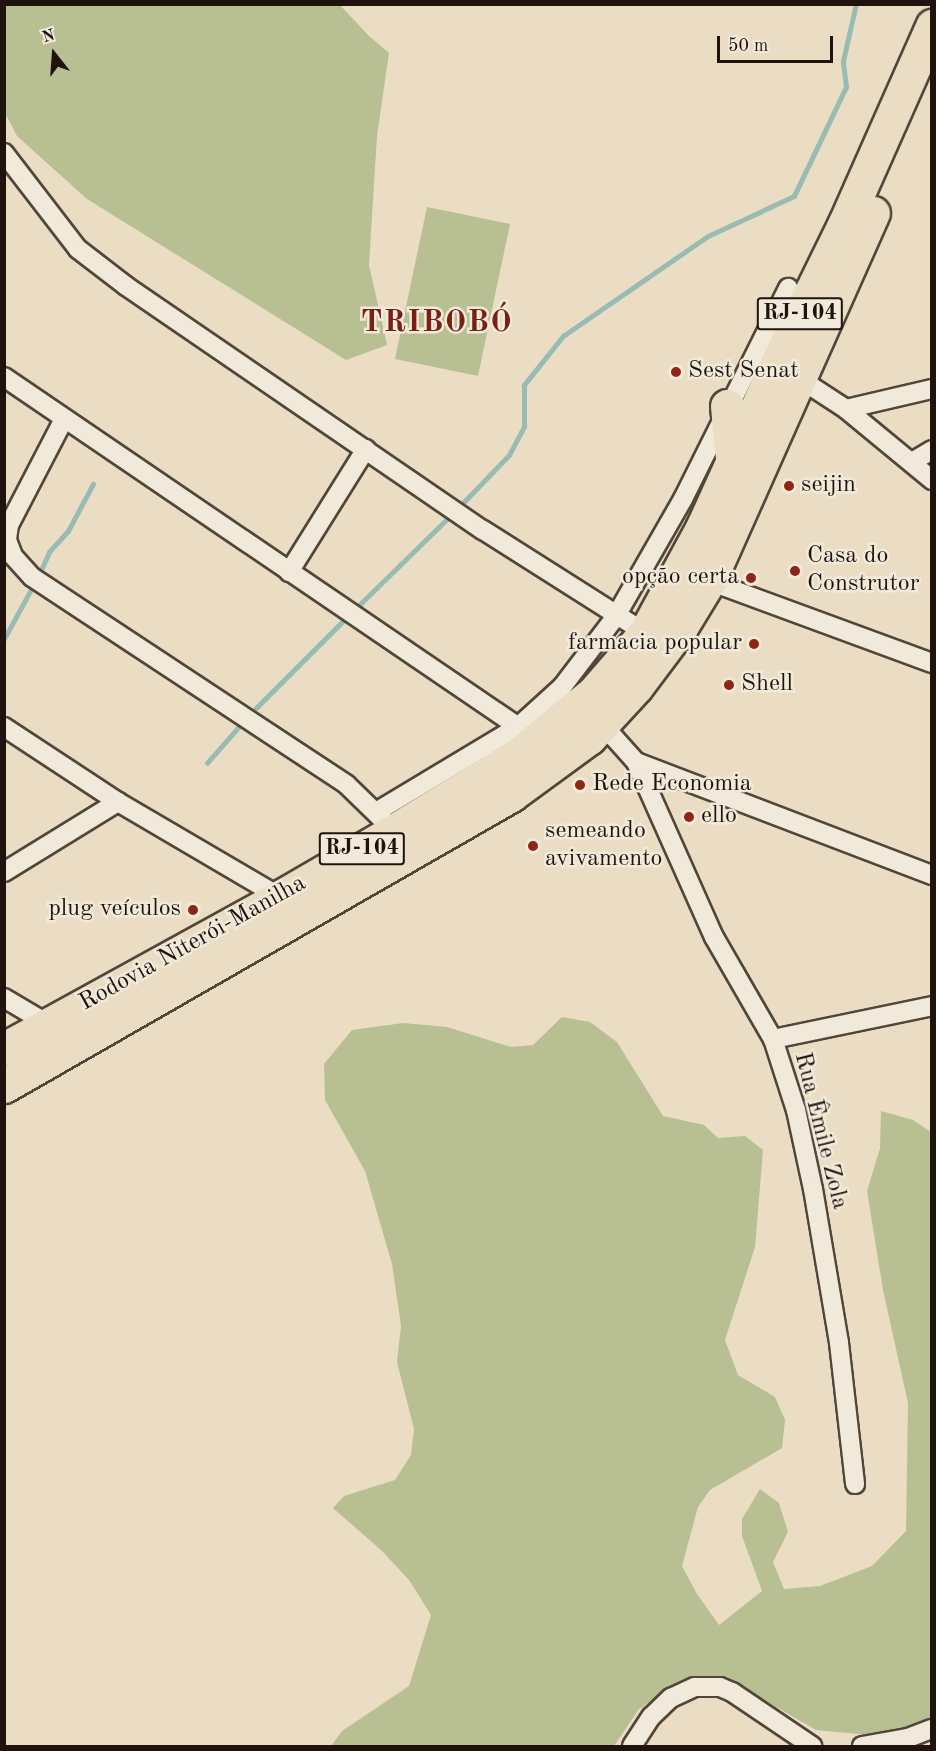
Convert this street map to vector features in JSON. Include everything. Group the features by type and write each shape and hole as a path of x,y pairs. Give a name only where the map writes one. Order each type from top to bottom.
{"highway":[{"name":"Rodovia Niterói-Manilha","path":"4,1049 280,897 384,822 593,693 645,633 704,526 732,460 844,225 932,26"},
{"name":"Rodovia Niterói-Manilha","path":"4,1086 511,795 589,738 602,724 636,687 681,627 709,581 932,78"},
{"path":"788,288 844,225"},
{"path":"727,406 732,460"}],"street":[{"path":"4,153 78,249 126,286 483,530 645,633"},
{"path":"4,377 365,624 529,733 616,616 683,499 727,406 788,288"},
{"path":"800,379 846,409 932,480"},
{"path":"846,409 932,388"},
{"path":"64,419 9,525 7,540 14,556 38,580 347,785 384,822"},
{"path":"289,572 366,449"},
{"path":"912,462 932,450"},
{"path":"709,581 932,663"},
{"name":"Rua Êmile Zola","path":"602,724 636,762 714,937 773,1040 796,1110 813,1190 838,1343 855,1484"},
{"path":"4,727 118,802 280,897"},
{"path":"636,762 932,875"},
{"path":"4,872 118,802"},
{"path":"4,998 48,1024"},
{"path":"773,1040 932,1006"},
{"path":"632,1746 651,1717 671,1698 695,1687 720,1687 732,1692 813,1746"},
{"path":"862,1746 908,1738 932,1729"}],"green space":[{"path":"4,5 340,5 369,36 389,53 377,136 369,265 387,345 346,360 87,199 17,136 5,113"},
{"path":"427,207 510,224 478,376 395,359"},
{"path":"562,1017 590,1022 617,1042 663,1116 704,1125 718,1138 745,1136 763,1150 755,1247 725,1340 738,1375 775,1397 785,1420 782,1448 710,1490 698,1507 682,1566 697,1594 719,1625 762,1591 742,1536 742,1519 760,1489 779,1503 788,1532 773,1562 784,1589 820,1586 872,1566 906,1531 908,1403 883,1290 867,1191 880,1148 881,1111 913,1120 931,1132 931,1723 880,1736 816,1730 738,1685 688,1678 639,1709 614,1746 331,1746 342,1731 409,1686 431,1615 409,1580 381,1550 333,1508 344,1496 395,1480 411,1455 414,1429 397,1362 401,1326 392,1264 365,1171 325,1100 324,1064 352,1030 403,1023 447,1027 511,1047 533,1045"}],"waterway":[{"path":"459,507 509,455 524,427 524,385 563,336 708,236 794,196 846,87 843,61 856,4"},
{"path":"38,577 49,552 68,531 93,484"},
{"path":"354,610 451,515"},
{"path":"4,639 34,584"},
{"path":"248,716 348,616"},
{"path":"207,763 243,722"}],"place":[{"name":"Sest Senat","path":"676,372"},
{"name":"seijin","path":"789,486"},
{"name":"Casa do Construtor","path":"795,571"},
{"name":"opção certa","path":"751,578"},
{"name":"farmacia popular","path":"754,644"},
{"name":"Shell","path":"729,685"},
{"name":"Rede Economia","path":"580,785"},
{"name":"ello","path":"689,817"},
{"name":"semeando avivamento","path":"533,846"},
{"name":"plug veículos","path":"193,910"}],"district":[{"name":"TRIBOBÓ","path":"437,323"}]}
